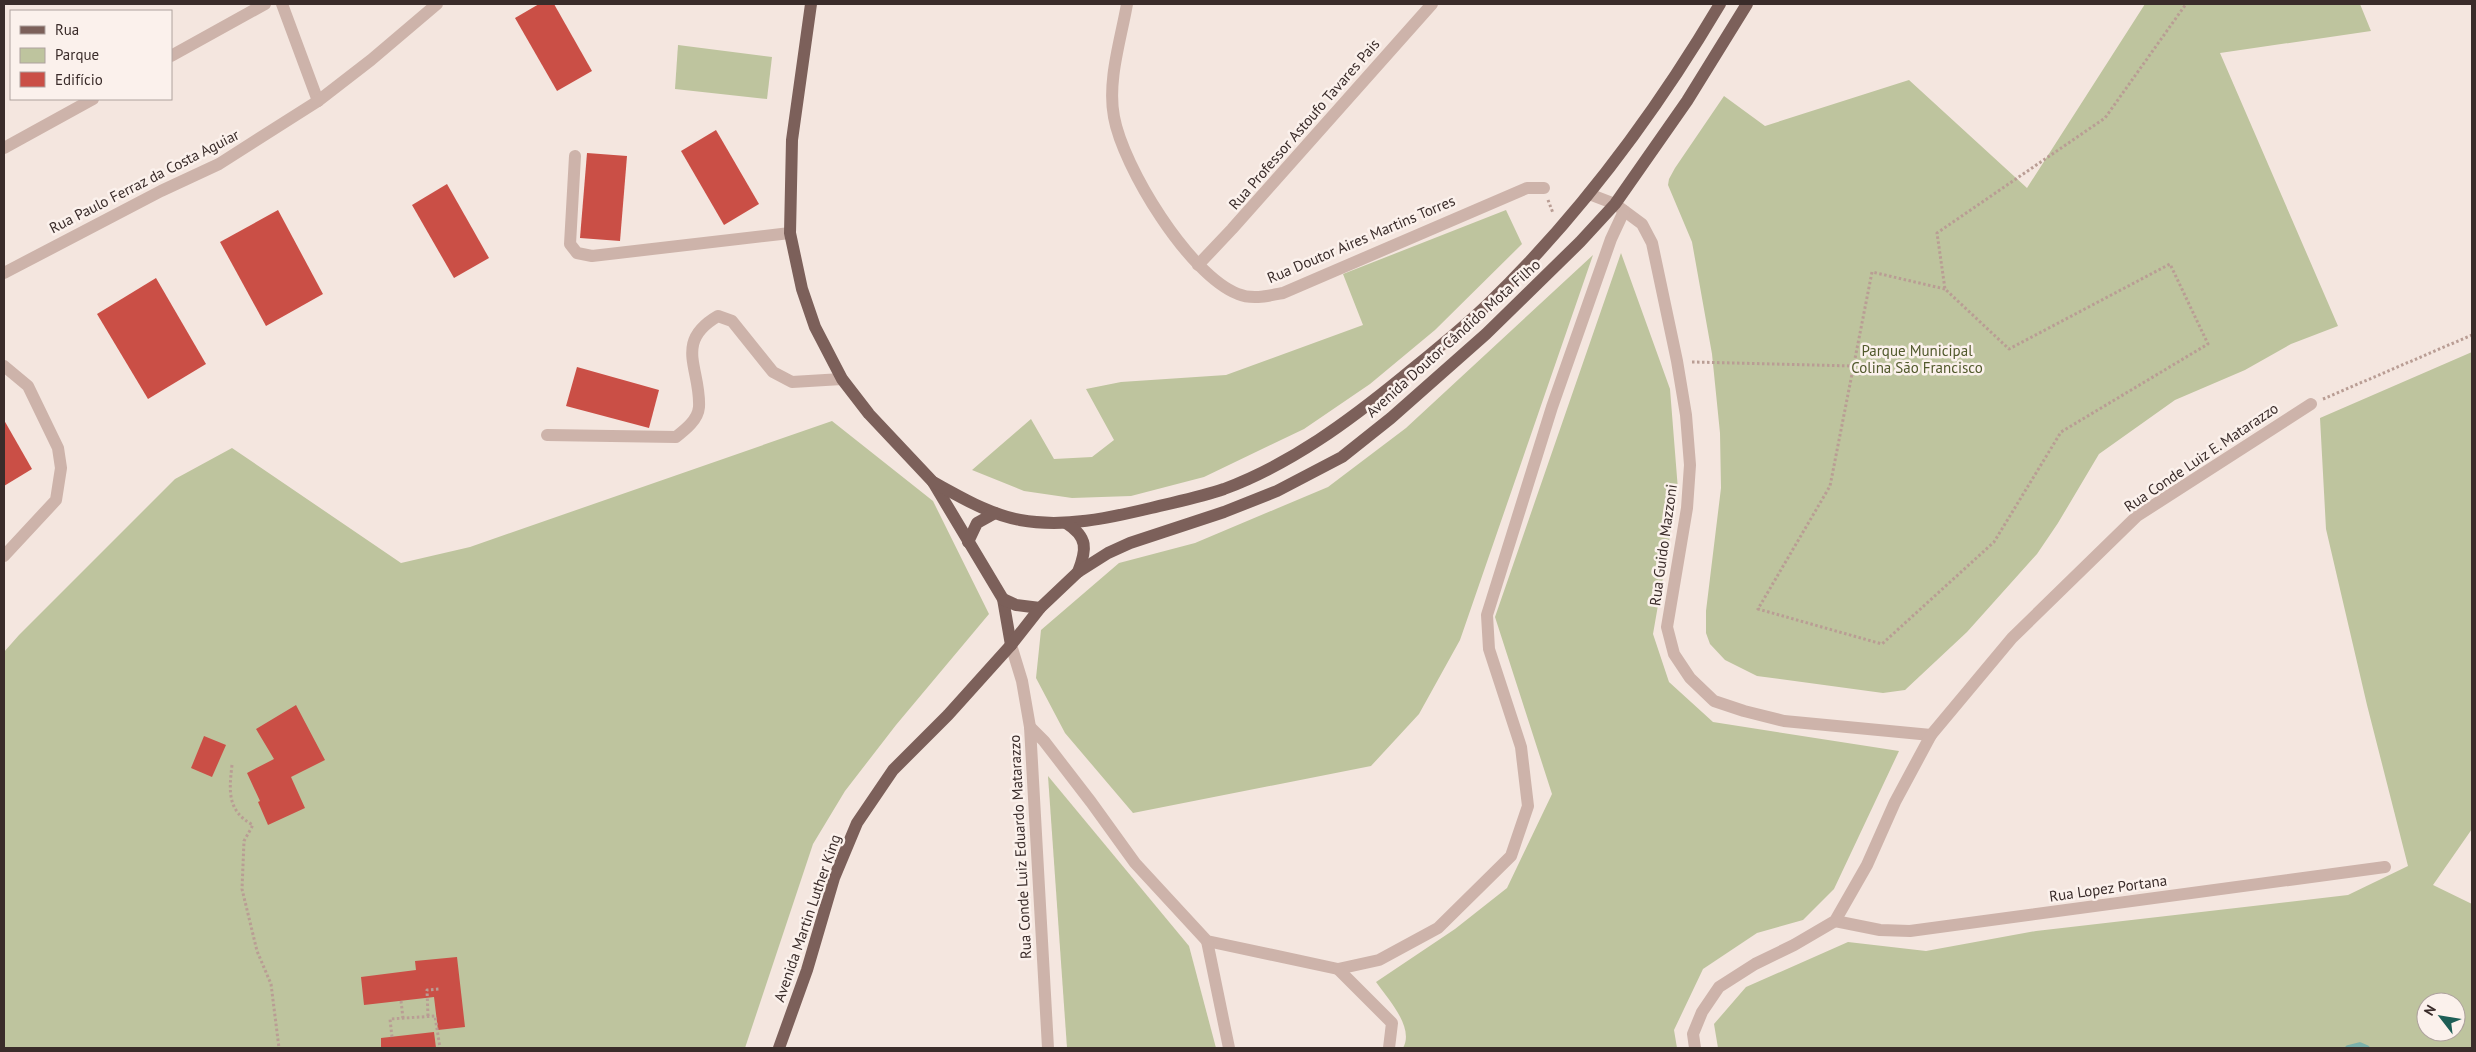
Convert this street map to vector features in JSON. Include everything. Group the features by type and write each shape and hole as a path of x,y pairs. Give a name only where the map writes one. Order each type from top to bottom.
{"main road":[{"path":"811,4 792,140 790,233 802,289 815,327 842,379 869,414 933,482 1003,599 1011,645"},
{"name":"Avenida Doutor Cândido Mota Filho","path":"1066,522 1132,513 1224,489 1298,452 1336,429 1444,343 1488,304 1558,230 1636,131 1720,4"},
{"name":"Avenida Doutor Cândido Mota Filho","path":"1078,572 1108,553 1130,543 1224,512 1277,491 1342,457 1391,418 1486,334 1580,242 1620,208 1747,4"},
{"path":"933,482 995,513 1043,523 1066,522 1078,531 1083,540 1085,554 1078,572"},
{"path":"968,542 977,523 995,513"},
{"name":"Avenida Martin Luther King","path":"779,1048 807,970 834,878 856,823 893,770 948,715 1011,645 1040,608 1078,572"},
{"path":"1003,599 1016,605 1040,608"}],"street":[{"path":"172,55 265,4"},
{"path":"282,4 318,102"},
{"name":"Rua Paulo Ferraz da Costa Aguiar","path":"4,272 161,190 219,164 318,102 437,4"},
{"name":"Rua Doutor Aires Martins Torres","path":"1127,4 1112,97 1114,118 1124,146 1151,202 1176,240 1198,264 1238,295 1260,298 1283,293 1527,188 1544,188"},
{"name":"Rua Professor Astoufo Tavares Pais","path":"1198,264 1239,222 1432,4"},
{"path":"4,148 91,100"},
{"path":"575,156 570,244 577,253 592,256 790,233"},
{"name":"Rua Guido Mazzoni","path":"1588,194 1620,208 1642,224 1652,243 1677,361 1686,415 1690,466 1687,508 1667,627 1674,654 1679,662 1690,678 1714,701 1744,711 1784,721 1931,735"},
{"path":"1207,941 1338,969 1378,960 1438,928 1511,856 1528,806 1521,747 1489,648 1487,615 1552,407 1611,239 1620,208"},
{"path":"547,435 676,437 690,425 699,408 691,349 702,325 718,316 732,320 773,372 792,382 842,379"},
{"path":"4,366 28,386 58,448 62,468 56,500 4,556"},
{"name":"Rua Conde Luiz E. Matarazzo","path":"1931,735 2012,638 2137,516 2311,404"},
{"name":"Rua Conde Luiz Eduardo Matarazzo","path":"1011,645 1022,682 1030,727 1048,1048"},
{"path":"1030,727 1044,741 1135,863 1207,941 1229,1048"},
{"path":"1695,1048 1693,1034 1702,1012 1719,987 1754,964 1794,945 1835,921 1867,865 1895,802 1931,735"},
{"name":"Rua Lopez Portana","path":"1835,921 1880,930 1910,931 2385,867"},
{"path":"1338,969 1392,1023 1389,1048"}],"path":[{"path":"1945,289 1937,233 2105,118 2186,4"},
{"path":"1544,188 1558,230"},
{"path":"2170,264 2208,344 2061,432 1994,542 1882,644 1758,609 1830,486 1872,272 1945,289 2009,349 2170,264"},
{"path":"2311,404 2472,335"},
{"path":"1677,361 1854,366"},
{"path":"232,765 231,801 240,818 253,825 244,841 242,889 257,951 271,984 279,1048"},
{"path":"428,1016 427,990 439,989"},
{"path":"401,1001 403,1018"},
{"path":"392,1037 390,1020 435,1016 440,1048"}],"green space":[{"name":"Parque Municipal Colina São Francisco","path":"2145,4 2360,4 2371,31 2220,53 2338,326 2291,344 2245,370 2175,400 2099,454 2058,523 2037,554 1967,632 1905,690 1883,693 1757,676 1725,660 1710,644 1706,633 1706,611 1721,488 1720,433 1712,354 1692,242 1668,185 1675,168 1724,96 1765,126 1909,80 2027,188"},
{"path":"678,45 772,57 767,99 675,89"},
{"path":"1506,210 1522,244 1435,330 1370,384 1304,429 1204,477 1131,496 1072,498 1024,491 972,470 1031,419 1054,459 1092,457 1114,440 1086,389 1121,382 1226,375 1363,325 1343,274"},
{"path":"1621,253 1670,389 1678,490 1653,634 1669,682 1713,722 1899,751 1834,889 1803,920 1757,933 1703,969 1674,1030 1677,1048 1403,1048 1406,1040 1403,1022 1393,1004 1376,982 1455,929 1507,888 1552,794 1495,617"},
{"path":"1593,255 1460,640 1419,714 1371,766 1133,813 1065,733 1036,678 1041,630 1119,563 1195,543 1328,487 1406,428"},
{"path":"2472,352 2472,829 2433,885 2472,904 2472,1048 1718,1048 1714,1024 1746,987 1848,942 1926,951 2036,931 2348,895 2408,866 2367,705 2326,529 2320,418"},
{"path":"832,421 933,501 989,614 896,725 845,791 813,844 745,1048 4,1048 4,652 175,479 232,448 401,563 470,547"},
{"path":"1048,776 1189,946 1216,1048 1067,1048"}],"building":[{"path":"539,4 554,4 592,71 557,91 515,18"},
{"path":"716,130 759,204 724,225 681,151"},
{"path":"587,153 627,156 620,241 580,238"},
{"path":"447,184 489,258 454,278 412,205"},
{"path":"278,210 323,294 266,326 220,242"},
{"path":"156,278 206,364 148,399 97,314"},
{"path":"577,367 659,390 649,428 566,406"},
{"path":"4,420 32,469 4,486"},
{"path":"296,705 325,760 291,777 305,808 268,825 258,802 260,801 247,773 274,759 256,729"},
{"path":"204,736 226,745 212,777 191,768"},
{"path":"457,957 465,1027 438,1030 434,997 364,1005 361,977 416,970 415,961"},
{"path":"434,1032 436,1048 381,1048 381,1038"}],"waterway":[{"path":"2348,1048 2360,1045 2367,1048"}]}
